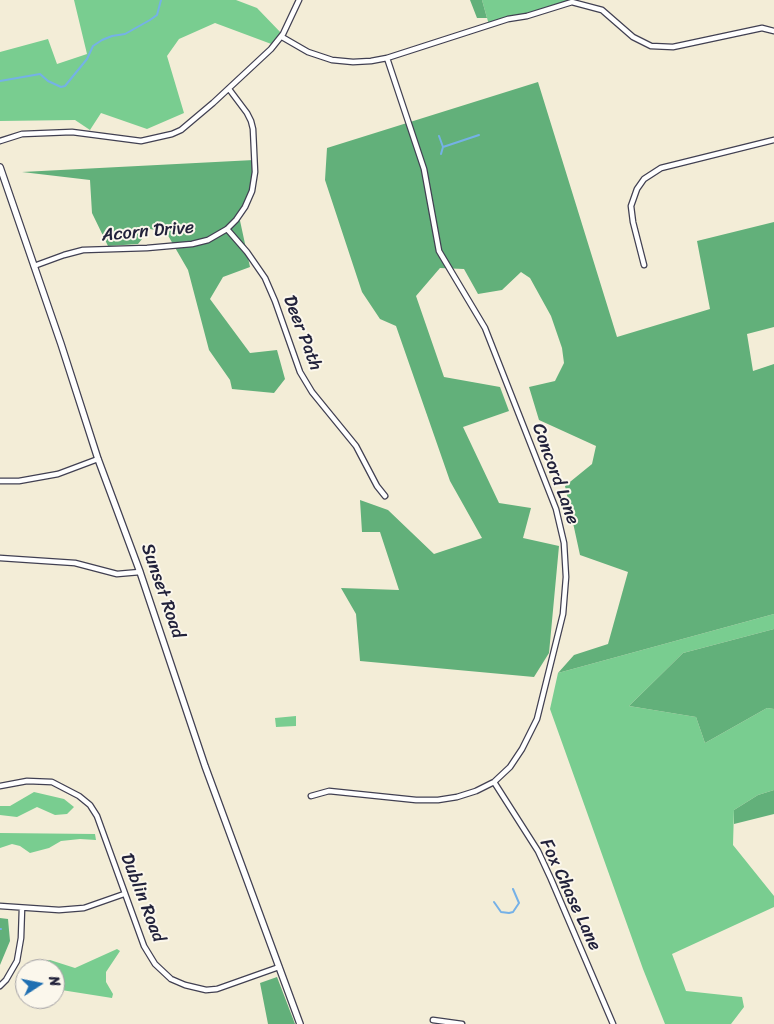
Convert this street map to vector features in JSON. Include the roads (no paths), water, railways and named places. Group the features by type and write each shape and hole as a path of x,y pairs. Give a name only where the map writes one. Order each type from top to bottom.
{"street":[{"path":"0,141 22,134 72,132 141,140 164,136 181,130 271,50 282,37 299,0"},
{"path":"282,37 308,52 332,60 352,62 387,58 508,19 527,16 572,2 602,10 634,37 651,46 673,47 762,28 774,31"},
{"name":"Concord Lane","path":"311,796 329,792 416,800 438,800 476,791 494,782 510,767 522,749 537,719 563,614 566,577 564,543 556,508 485,328 439,250 424,170 387,58"},
{"name":"Acorn Drive","path":"34,266 83,250 147,248 192,244 208,240 226,229 236,220 245,207 252,191 255,172 253,129 247,113 229,89"},
{"path":"644,265 631,206 637,189 644,179 661,168 774,140"},
{"name":"Sunset Road","path":"0,167 98,459 140,572 205,766 300,1024"},
{"name":"Deer Path","path":"226,229 247,252 265,278 275,300 300,372 312,392 356,446 376,486 385,496"},
{"path":"0,481 26,480 58,474 98,459"},
{"path":"0,558 75,563 117,574 140,572"},
{"name":"Dublin Road","path":"0,786 27,782 52,782 72,792 90,805 97,816 133,921 147,952 155,964 171,979 206,990 216,989 280,967"},
{"name":"Fox Chase Lane","path":"494,782 538,852 613,1024"},
{"path":"0,906 59,910 84,908 124,894"},
{"path":"0,986 6,980 16,961 21,938 22,908"},
{"path":"433,1020 462,1024"}],"waterway":[{"path":"0,81 40,74 48,81 61,87 65,86 87,59 93,46 112,36 125,34 150,20 157,15 161,0"},
{"path":"443,147 479,135"},
{"path":"439,136 443,147 441,154"},
{"path":"494,902 501,912 513,912 519,903 513,889"}]}
